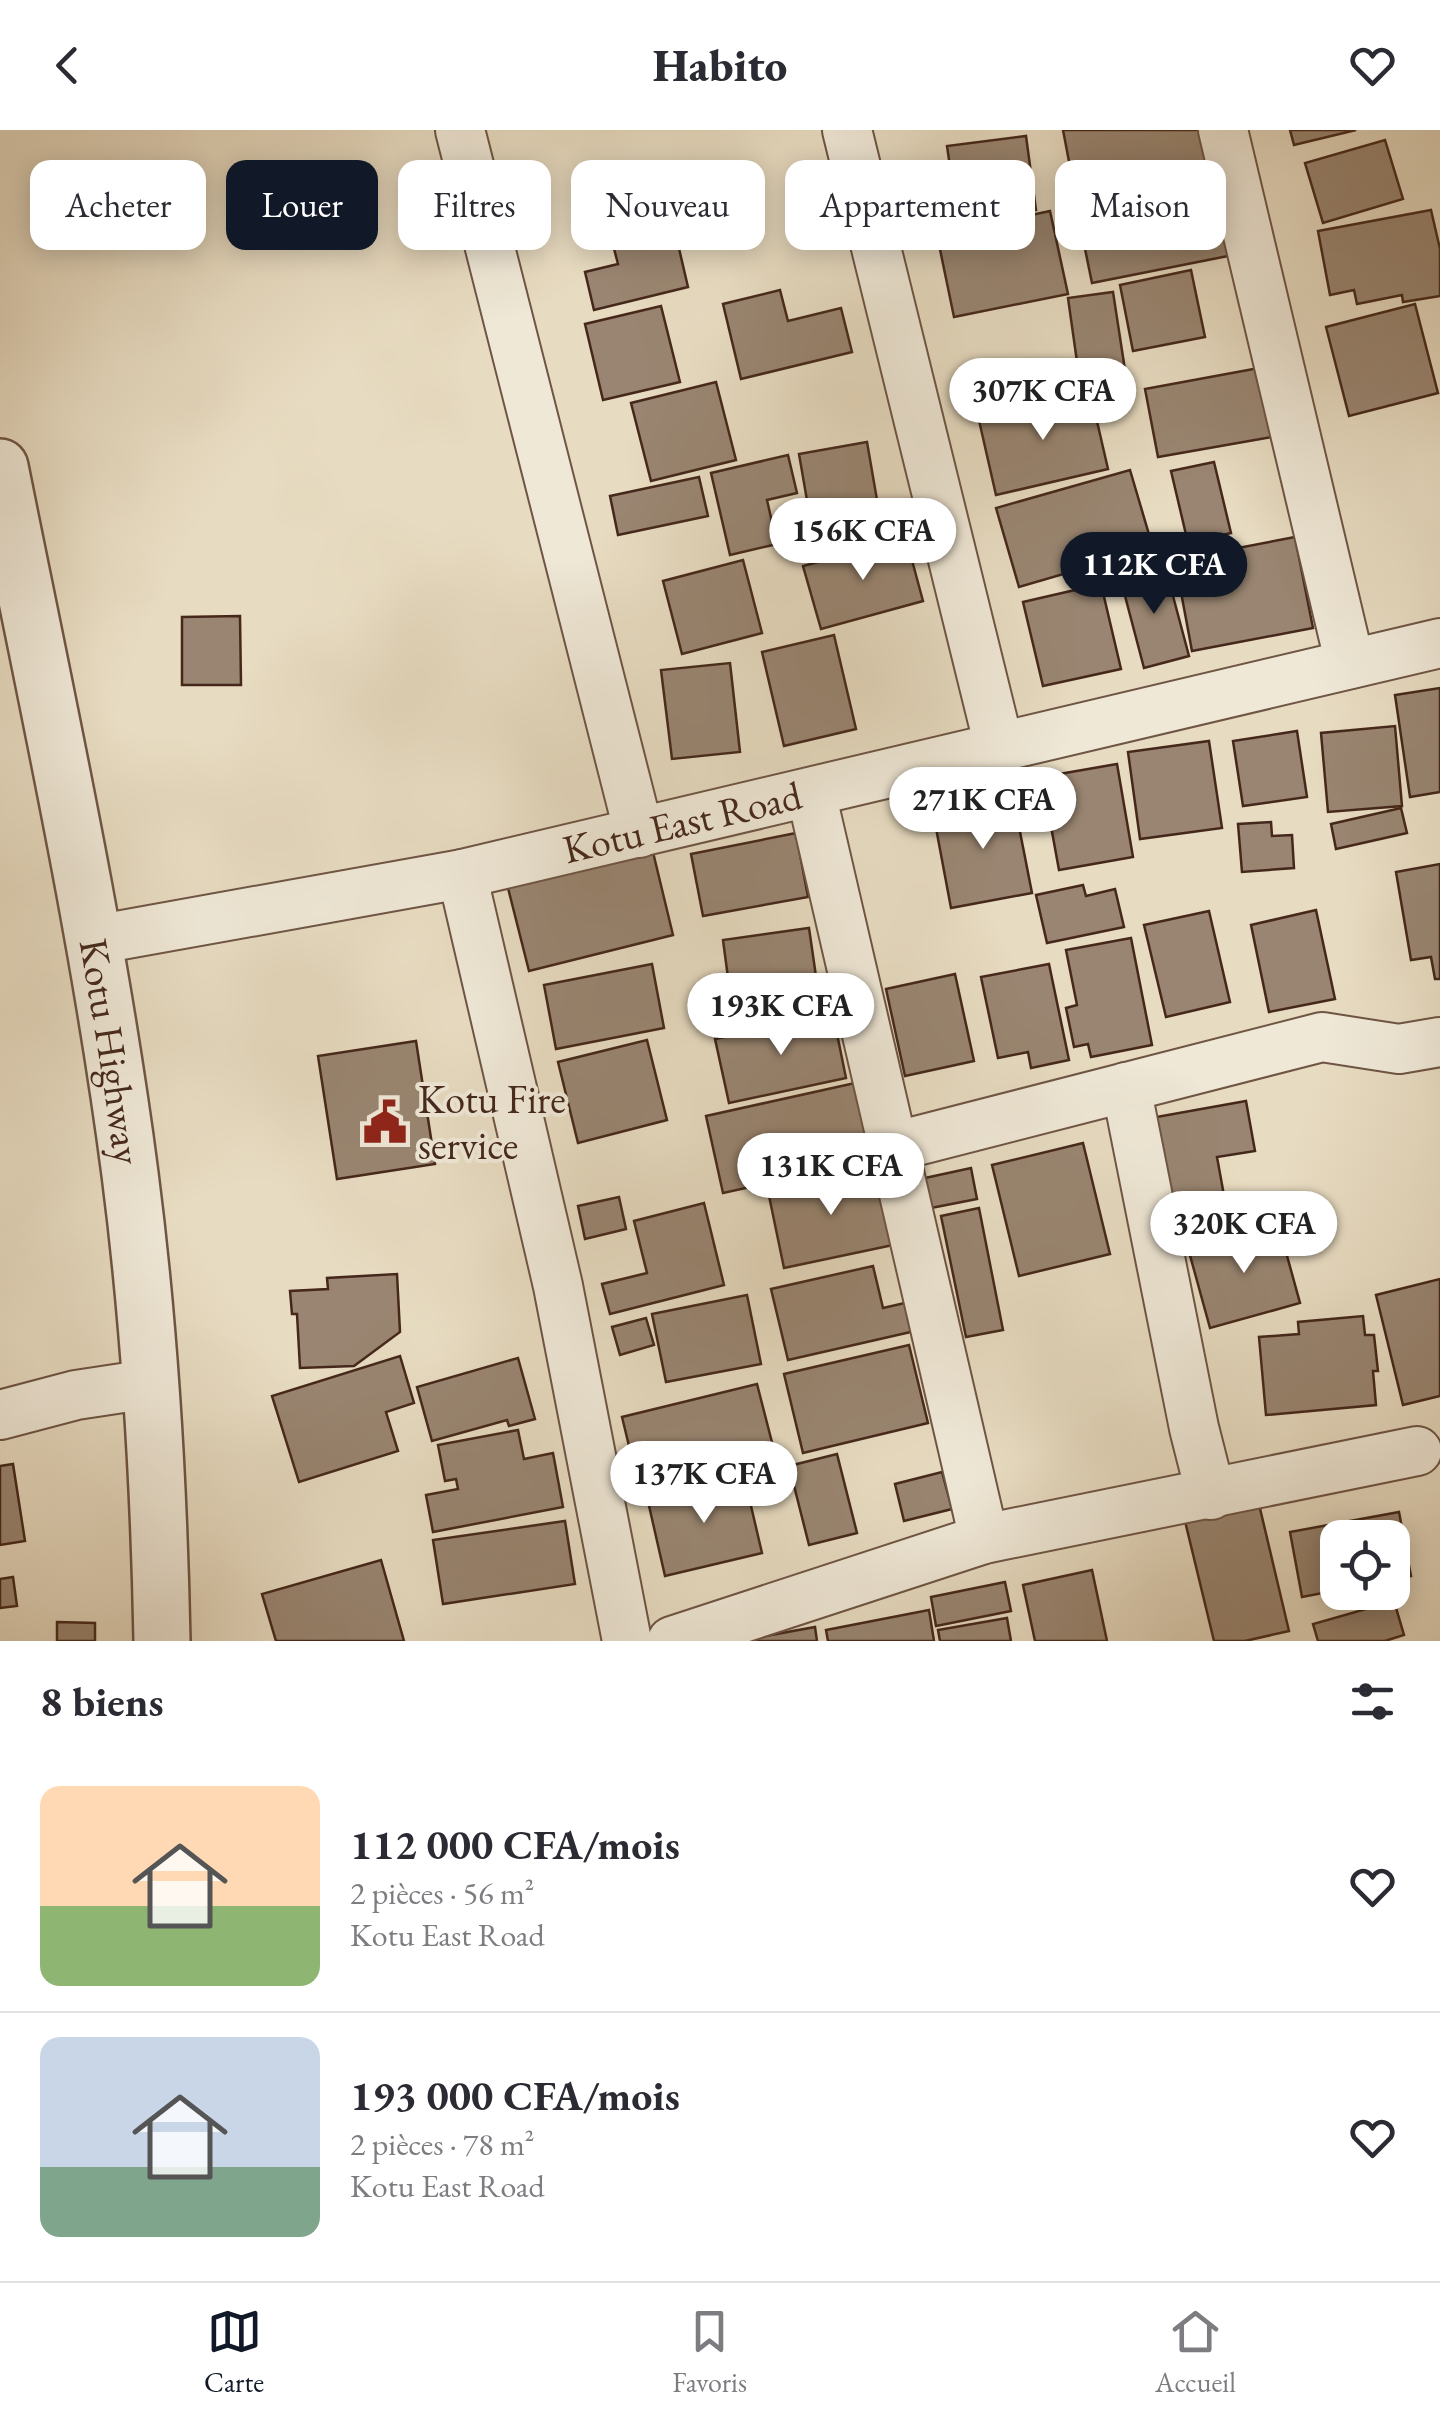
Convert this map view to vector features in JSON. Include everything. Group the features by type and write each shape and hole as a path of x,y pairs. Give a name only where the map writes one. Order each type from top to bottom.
{"street":[{"path":"460,130 640,833"},
{"path":"846,130 1000,746"},
{"path":"1223,130 1350,664"},
{"name":"Kotu Highway","path":"0,468 94,940 130,1176 149,1384 162,1641"},
{"name":"Kotu East Road","path":"94,940 462,874 1440,643"},
{"path":"812,792 984,1540"},
{"path":"462,874 558,1286 627,1641"},
{"path":"892,1146 1322,1037 1400,1049 1440,1042"},
{"path":"1126,1087 1211,1495"},
{"path":"0,1415 76,1395 149,1384"},
{"path":"672,1641 984,1540 1417,1451"}],"building":[{"path":"1063,130 1200,130 1206,160 1069,160"},
{"path":"1290,130 1356,130 1294,145"},
{"path":"1026,136 1029,160 949,160 947,146"},
{"path":"1385,140 1403,199 1323,223 1305,163"},
{"path":"1431,210 1440,249 1440,296 1403,302 1402,295 1357,304 1354,290 1330,295 1318,231"},
{"path":"1050,211 1055,250 1058,250 1068,294 954,317 940,250 1035,250 1035,214"},
{"path":"1226,246 1228,256 1092,283 1085,250 1226,250"},
{"path":"614,250 679,250 688,287 594,310 585,272 618,264"},
{"path":"1191,270 1205,337 1133,351 1120,285"},
{"path":"780,290 788,321 841,308 852,352 741,379 723,304"},
{"path":"1113,292 1127,383 1081,390 1068,298"},
{"path":"1415,304 1438,393 1349,416 1326,327"},
{"path":"661,306 680,382 603,400 585,324"},
{"path":"1259,368 1272,437 1158,457 1145,389"},
{"path":"716,382 736,460 651,481 631,403"},
{"path":"1090,391 1108,469 996,495 978,416"},
{"path":"867,442 881,523 799,537 795,508 808,506 799,454"},
{"path":"788,455 797,493 767,500 777,544 730,555 711,473"},
{"path":"1214,462 1231,533 1188,543 1171,471"},
{"path":"1130,470 1153,548 1019,587 996,508"},
{"path":"699,477 708,516 618,535 610,496"},
{"path":"1295,537 1313,628 1192,651 1175,560"},
{"path":"906,538 923,601 821,629 803,566"},
{"path":"743,560 762,633 682,654 663,581"},
{"path":"1165,566 1189,656 1144,668 1120,577"},
{"path":"1101,584 1121,669 1043,686 1023,602"},
{"path":"240,616 241,685 182,685 182,617"},
{"path":"834,635 856,729 784,746 762,652"},
{"path":"730,663 740,752 672,759 661,670"},
{"path":"1440,688 1440,792 1410,797 1395,695"},
{"path":"1395,726 1402,806 1328,812 1321,733"},
{"path":"1297,731 1307,797 1243,806 1233,741"},
{"path":"1209,741 1222,828 1140,839 1128,752"},
{"path":"1117,764 1133,857 1059,870 1042,777"},
{"path":"1012,791 1032,893 951,908 933,812 993,800 992,795"},
{"path":"1401,808 1407,833 1336,849 1331,824"},
{"path":"1271,822 1272,836 1292,835 1294,868 1242,872 1238,824"},
{"path":"796,833 808,897 703,916 691,854"},
{"path":"652,848 673,935 529,971 507,884"},
{"path":"1440,864 1440,979 1435,979 1431,957 1411,960 1396,872"},
{"path":"1083,885 1086,896 1115,889 1124,927 1047,943 1036,895"},
{"path":"1316,910 1335,999 1269,1012 1251,925"},
{"path":"1209,911 1230,1002 1166,1017 1144,925"},
{"path":"809,928 819,997 732,1008 723,940"},
{"path":"1131,938 1152,1045 1091,1057 1088,1044 1074,1047 1066,1008 1077,1005 1066,950"},
{"path":"652,964 664,1028 556,1049 544,985"},
{"path":"1049,964 1069,1060 1031,1068 1028,1052 998,1058 981,977"},
{"path":"955,974 974,1061 905,1076 886,989"},
{"path":"833,1014 846,1078 729,1103 715,1039"},
{"path":"647,1040 667,1120 578,1143 558,1062"},
{"path":"416,1041 435,1164 337,1179 318,1056"},
{"path":"855,1083 873,1160 723,1193 706,1116"},
{"path":"1246,1101 1255,1151 1217,1157 1229,1223 1172,1233 1151,1118"},
{"path":"1083,1143 1110,1254 1019,1276 992,1165"},
{"path":"878,1168 893,1245 784,1268 768,1191"},
{"path":"971,1168 977,1199 931,1208 925,1178"},
{"path":"619,1197 626,1229 585,1239 578,1206"},
{"path":"704,1203 724,1285 610,1314 602,1284 647,1273 634,1221"},
{"path":"979,1208 1003,1330 966,1337 941,1216"},
{"path":"1278,1223 1300,1303 1210,1328 1188,1248"},
{"path":"873,1266 883,1308 909,1302 915,1331 788,1360 771,1289"},
{"path":"397,1274 400,1332 354,1366 300,1368 297,1314 292,1314 290,1291 328,1289 327,1278"},
{"path":"1440,1279 1440,1396 1403,1405 1376,1295"},
{"path":"747,1295 761,1364 666,1382 652,1314"},
{"path":"1363,1316 1365,1335 1374,1335 1376,1405 1266,1415 1259,1337 1299,1334 1298,1322"},
{"path":"646,1318 654,1345 620,1355 612,1327"},
{"path":"909,1345 928,1423 803,1453 784,1374"},
{"path":"400,1356 414,1403 386,1412 398,1451 299,1482 272,1396"},
{"path":"518,1358 535,1419 509,1426 507,1420 432,1441 417,1387"},
{"path":"757,1384 775,1454 639,1487 622,1417"},
{"path":"518,1430 524,1459 553,1453 563,1507 433,1532 426,1495 458,1489 456,1479 445,1481 438,1445"},
{"path":"837,1454 857,1533 809,1545 789,1466"},
{"path":"13,1464 25,1541 0,1545 0,1466"},
{"path":"942,1472 952,1509 904,1521 895,1484"},
{"path":"744,1476 762,1553 665,1576 647,1497"},
{"path":"1258,1500 1289,1631 1245,1641 1214,1641 1184,1517"},
{"path":"1399,1512 1400,1520 1355,1520"},
{"path":"565,1521 575,1584 443,1604 433,1540"},
{"path":"1320,1526 1320,1594 1302,1597 1290,1532"},
{"path":"381,1560 404,1641 276,1641 262,1594"},
{"path":"1092,1570 1107,1641 1035,1641 1023,1585"},
{"path":"13,1577 17,1606 0,1608 0,1579"},
{"path":"1005,1582 1011,1611 936,1626 931,1597"},
{"path":"929,1610 934,1641 828,1641 826,1630"},
{"path":"1362,1610 1397,1610 1404,1635 1385,1641 1318,1641 1313,1624"},
{"path":"1007,1618 1011,1641 940,1641 938,1630"},
{"path":"57,1622 95,1623 95,1641 57,1641"},
{"path":"815,1627 817,1641 738,1641"}],"place":[{"name":"Kotu Fire service","path":"385,1122"}]}
